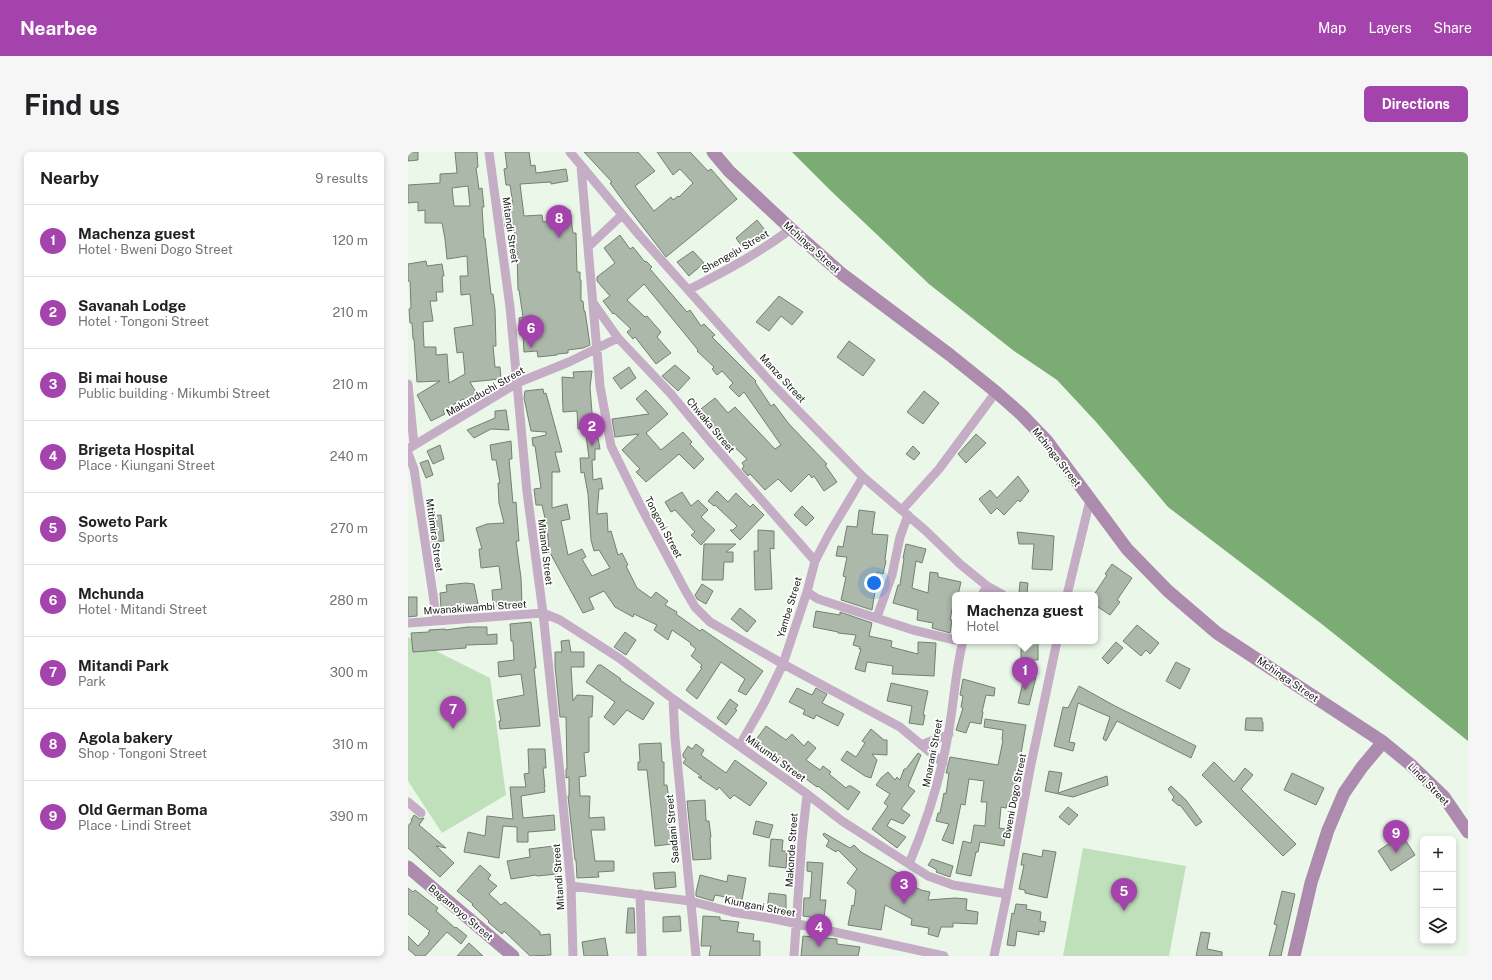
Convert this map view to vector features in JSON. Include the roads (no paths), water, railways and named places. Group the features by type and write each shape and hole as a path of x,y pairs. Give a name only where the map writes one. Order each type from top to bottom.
{"main road":[{"name":"Mchinga Street","path":"713,152 729,171 842,274 950,355 1022,415 1047,441 1127,549 1168,591 1217,633 1384,742"},
{"name":"Lindi Street","path":"1384,742 1411,765 1444,797 1468,832"},
{"path":"1294,956 1311,883 1328,830 1344,793 1362,767 1384,742"},
{"name":"Bagamoyo Street","path":"408,867 513,956"}],"street":[{"name":"Mitandi Street","path":"489,152 510,307 526,485 543,613 571,886 573,956"},
{"name":"Manze Street","path":"570,152 640,236 772,384 863,477 905,512 960,564 987,586 998,592"},
{"name":"Tongoni Street","path":"581,166 602,399 611,446 632,489 695,607 710,622 783,664 900,727 943,764"},
{"path":"588,247 622,215"},
{"name":"Shengeju Street","path":"688,290 742,262 791,229"},
{"name":"Chwaka Street","path":"593,303 618,338 671,394 709,440 815,561"},
{"name":"Makunduchi Street","path":"411,447 517,383 618,338"},
{"path":"408,384 411,447"},
{"path":"877,617 892,575 905,512 996,392"},
{"name":"Mtitimira Street","path":"408,453 414,469 437,621"},
{"name":"Yambe Street","path":"740,745 764,703 783,664 807,592 815,561 829,534 863,477"},
{"path":"1068,592 1090,500"},
{"path":"984,592 987,586"},
{"path":"807,592 818,599 913,630 952,639"},
{"name":"Mwanakiwambi Street","path":"408,623 543,613"},
{"name":"Mikumbi Street","path":"543,613 560,620 619,658 673,699 740,745 842,821 928,876 947,884 1007,894"},
{"name":"Mnarani Street","path":"909,864 924,829 943,764 959,644"},
{"name":"Bweni Dogo Street","path":"994,956 1030,769 1056,644"},
{"name":"Saadani Street","path":"673,699 674,738 696,956"},
{"path":"921,745 948,734"},
{"name":"Makonde Street","path":"794,956 802,840 807,794"},
{"path":"408,802 421,812"},
{"name":"Kiungani Street","path":"571,886 690,901 732,912 775,918 944,956"},
{"path":"640,894 642,956"}],"place":[{"name":"Agola bakery","path":"559,238"},
{"name":"Mchunda","path":"531,348"},
{"name":"Savanah Lodge","path":"592,446"},
{"name":"Machenza guest","path":"1025,690"},
{"name":"Mitandi Park","path":"453,729"},
{"name":"Old German Boma","path":"1396,853"},
{"name":"Bi mai house","path":"904,904"},
{"name":"Soweto Park","path":"1124,911"},
{"name":"Brigeta Hospital","path":"819,947"}]}
